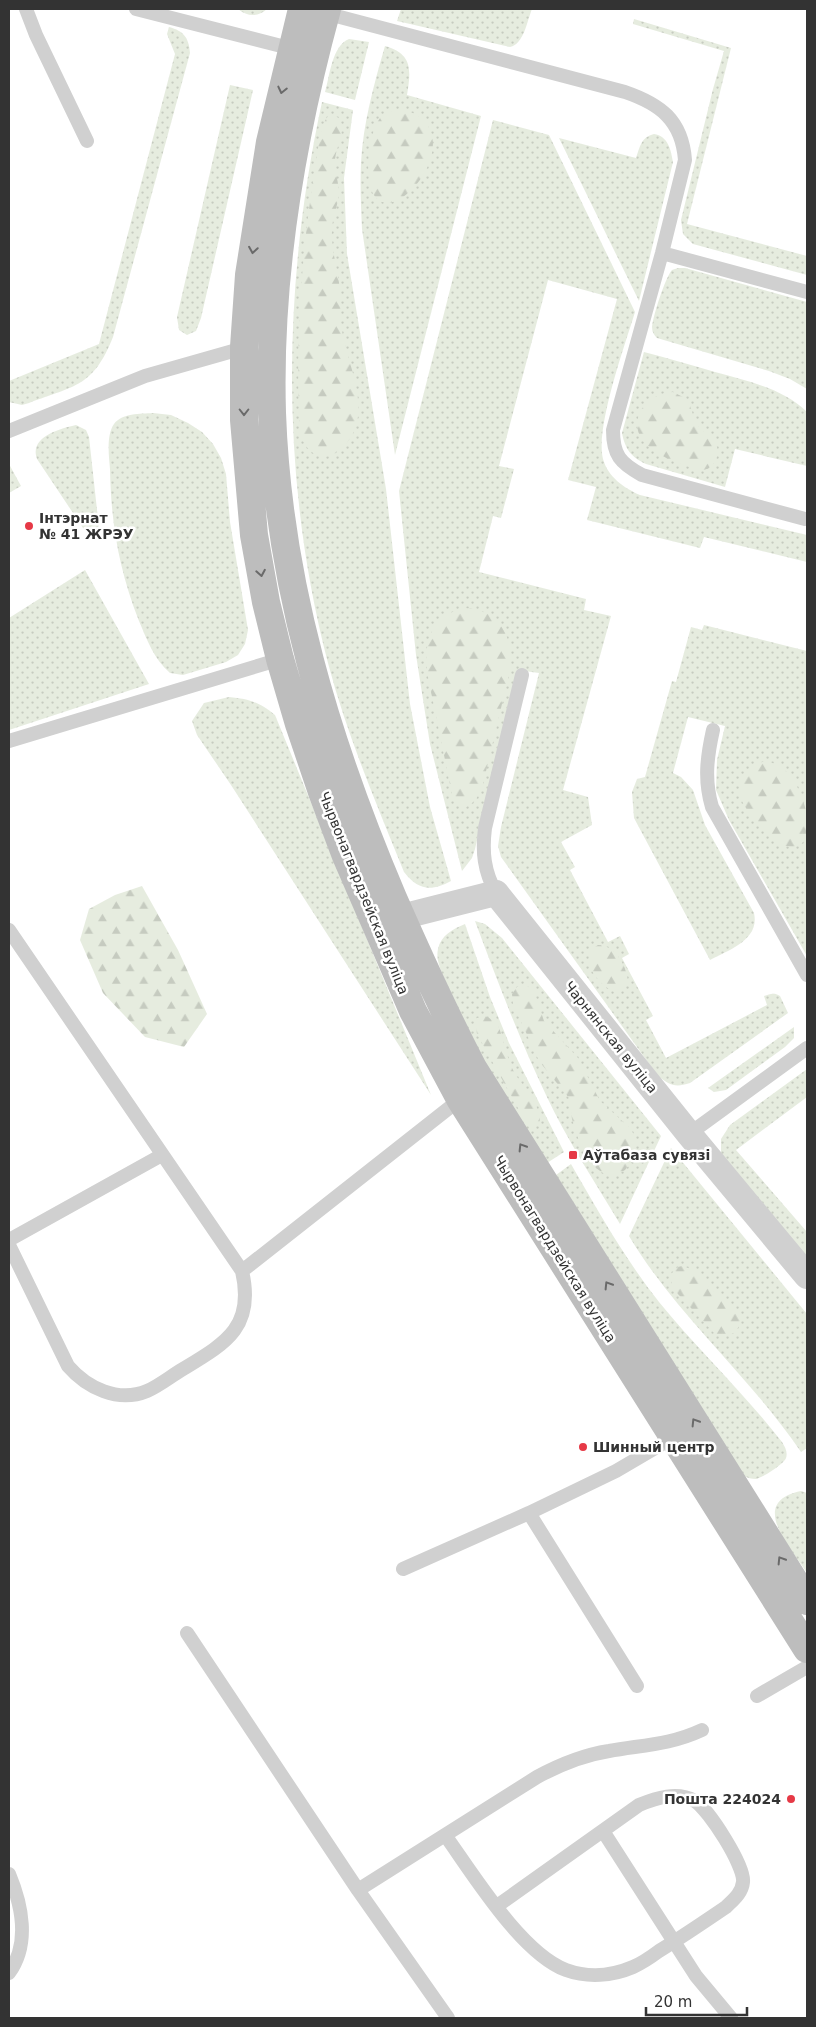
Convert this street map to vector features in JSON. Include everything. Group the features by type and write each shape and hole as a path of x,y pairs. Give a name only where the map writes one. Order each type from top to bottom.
{"main road":[{"name":"Чырвонагвардзейская вуліца","path":"315,10 305,52 270,142 249,275 244,348 244,420 254,535 266,602 299,724 346,856 375,924 413,1011 460,1100 807,1649"},
{"name":"Чырвонагвардзейская вуліца","path":"305,52 299,135 285,210 277,271 272,343 272,413 277,483 287,562 307,651 323,708 358,812 402,917 446,1016 482,1083 807,1601"}],"street":[{"path":"375,924 496,893"},
{"name":"Чарнянская вуліца","path":"496,893 689,1134 807,1276"}],"lane":[{"path":"26,9 36,35 87,140"},
{"path":"136,9 305,52"},
{"path":"315,10 500,61 625,92 646,99 664,111 677,126 684,146 685,160 662,253 613,430 613,444 618,457 628,468 642,475 806,519"},
{"path":"662,253 807,292"},
{"path":"9,431 145,376 244,348 272,343"},
{"path":"9,741 307,651"},
{"path":"496,893 485,869 484,836 522,675"},
{"path":"713,730 706,762 706,779 712,807 807,975"},
{"path":"9,930 242,1271 246,1288 245,1305 240,1320 220,1347 146,1391 129,1394 110,1393 93,1388 79,1379 68,1366 9,1245"},
{"path":"9,956 21,948"},
{"path":"689,1134 807,1048"},
{"path":"242,1271 482,1083"},
{"path":"9,1240 162,1155"},
{"path":"403,1570 616,1471 674,1437"},
{"path":"529,1513 638,1686"},
{"path":"187,1633 358,1890 448,2018"},
{"path":"757,1696 807,1667"},
{"path":"358,1890 537,1777 561,1764 610,1750 666,1743 702,1730"},
{"path":"445,1835 498,1906 522,1936 542,1956 565,1969 588,1975 612,1974 634,1967 726,1907 737,1896 743,1883 741,1868 707,1812 694,1801 677,1796 658,1797 639,1805 498,1906"},
{"path":"603,1831 696,1976 731,2018"},
{"path":"9,1874 17,1894 22,1922 20,1948 9,1973"}],"green space":[{"path":"238,9 267,9 260,14 253,15"},
{"path":"401,9 532,9 522,37 515,45 510,47 397,21"},
{"path":"634,19 731,48 687,224 807,256 807,275 693,244 683,234 681,220 724,51 633,24"},
{"path":"169,27 185,36 190,53 113,337 98,366 81,382 22,405 9,402 9,381 99,344 175,54 167,34"},
{"path":"349,39 369,42 355,100 325,92 335,54 343,43"},
{"path":"385,46 401,54 408,64 407,95 481,116 395,455 362,229 361,196 361,163 364,134 373,89"},
{"path":"230,85 253,90 201,318 196,331 187,335 179,330 177,317"},
{"path":"322,102 353,110 344,178 347,254 386,489 410,704 430,807 451,881 431,888 414,883 404,872 353,743 328,663 312,594 301,524 294,453 292,383 294,312 299,242"},
{"path":"398,109 413,113 425,122 432,137 432,154 426,170 416,186 403,197 391,202 379,200 371,189 368,161 371,139 378,121 383,115"},
{"path":"329,115 334,115 340,119 342,130 335,159 339,193 332,225 332,238 340,290 341,324 356,387 358,419 353,434 343,447 332,455 323,456 316,455 310,450 305,445 300,434 298,366 300,298 306,230 320,137 323,125"},
{"path":"493,120 549,135 635,312 612,386 603,428 603,459 609,471 628,489 640,495 807,535 807,562 704,537 700,548 587,520 596,487 568,480 617,299 548,280 499,466 514,469 501,518 493,516 479,572 586,599 584,610 611,616 563,790 588,797 592,825 561,842 575,867 570,870 608,942 620,936 629,954 622,958 653,1016 646,1020 666,1058 767,1005 764,996 774,994 780,996 788,1013 685,1085 672,1085 657,1075 501,857 498,846 501,827 539,673 517,670 475,849 472,858 462,871 430,744 416,655 399,491"},
{"path":"654,134 659,135 666,141 670,148 673,162 639,301 559,138 636,158 640,146 646,137"},
{"path":"685,268 807,302 807,389 790,379 769,371 657,338 653,333 652,327 657,306 669,274 672,270"},
{"path":"644,352 764,386 787,397 807,412 807,466 735,449 725,487 646,464 636,458 627,448 622,433"},
{"path":"673,392 687,399 697,424 714,441 717,447 718,451 715,462 707,469 695,469 672,461 655,451 641,438 638,430 638,421 641,410 647,402 655,397"},
{"path":"153,413 171,415 202,432 213,444 221,458 226,474 230,522 248,630 245,644 238,655 226,662 183,675 170,673 164,668 145,635 126,583 114,528 109,446 111,429 117,420 126,416"},
{"path":"76,425 86,430 89,437 99,528 97,536 94,537 87,534 37,459 37,445 41,440 54,432"},
{"path":"9,464 21,486 9,493"},
{"path":"85,570 149,684 9,730 9,618"},
{"path":"461,608 474,609 493,617 505,633 511,654 511,666 482,788 475,801 466,807 457,804 452,794 426,659 428,642 436,625 450,613"},
{"path":"704,625 807,651 807,956 729,820 716,790 717,760 725,726 688,717 673,773 681,777 693,790 705,825 754,913 755,922 748,937 734,948 710,960 634,818 632,792 637,779 645,777 672,681 676,682 691,627 702,630"},
{"path":"229,697 253,702 275,715 431,1095 197,735 192,721 204,703"},
{"path":"766,761 777,765 787,772 797,786 805,806 808,826 807,835 798,846 782,845 775,840 749,812 740,796 740,782 743,776 752,767"},
{"path":"142,886 178,950 207,1014 184,1047 145,1037 103,993 80,940 89,909 115,895"},
{"path":"475,921 485,924 502,938 661,1136 620,1224 554,1112 517,1030"},
{"path":"465,924 490,997 509,1043 564,1152 547,1163 482,1057 459,1012 441,969 437,954 442,940 452,930"},
{"path":"598,945 604,946 615,953 620,958 626,971 628,984 620,993 614,992 600,982 590,966 589,958 591,951"},
{"path":"521,985 526,985 534,991 544,1021 578,1058 600,1101 629,1127 633,1133 636,1149 634,1158 625,1170 618,1174 603,1173 596,1168 581,1147 572,1119 569,1098 539,1061 513,1004 512,994"},
{"path":"485,1016 495,1021 498,1025 513,1070 536,1105 540,1120 538,1126 530,1125 524,1119 477,1034 475,1021 477,1018"},
{"path":"794,1027 794,1038 785,1047 726,1090 714,1092 708,1088"},
{"path":"807,1069 807,1097 736,1150 807,1232 807,1259 721,1154 721,1139 730,1125"},
{"path":"671,1148 807,1314 807,1448 801,1452 759,1397 668,1292 629,1236"},
{"path":"571,1164 612,1234 659,1302 782,1442 787,1456 773,1470 756,1479 744,1476 556,1175"},
{"path":"682,1266 694,1270 712,1290 734,1307 741,1321 736,1332 724,1337 716,1335 677,1293 672,1286 671,1274 678,1267"},
{"path":"801,1491 807,1493 807,1573 784,1539 775,1515 777,1505 785,1497"}],"place":[{"name":"Інтэрнат № 41 ЖРЭУ","path":"29,526"},
{"name":"Аўтабаза сувязі","path":"573,1155"},
{"name":"Шинный центр","path":"583,1447"},
{"name":"Пошта 224024","path":"791,1799"}]}
